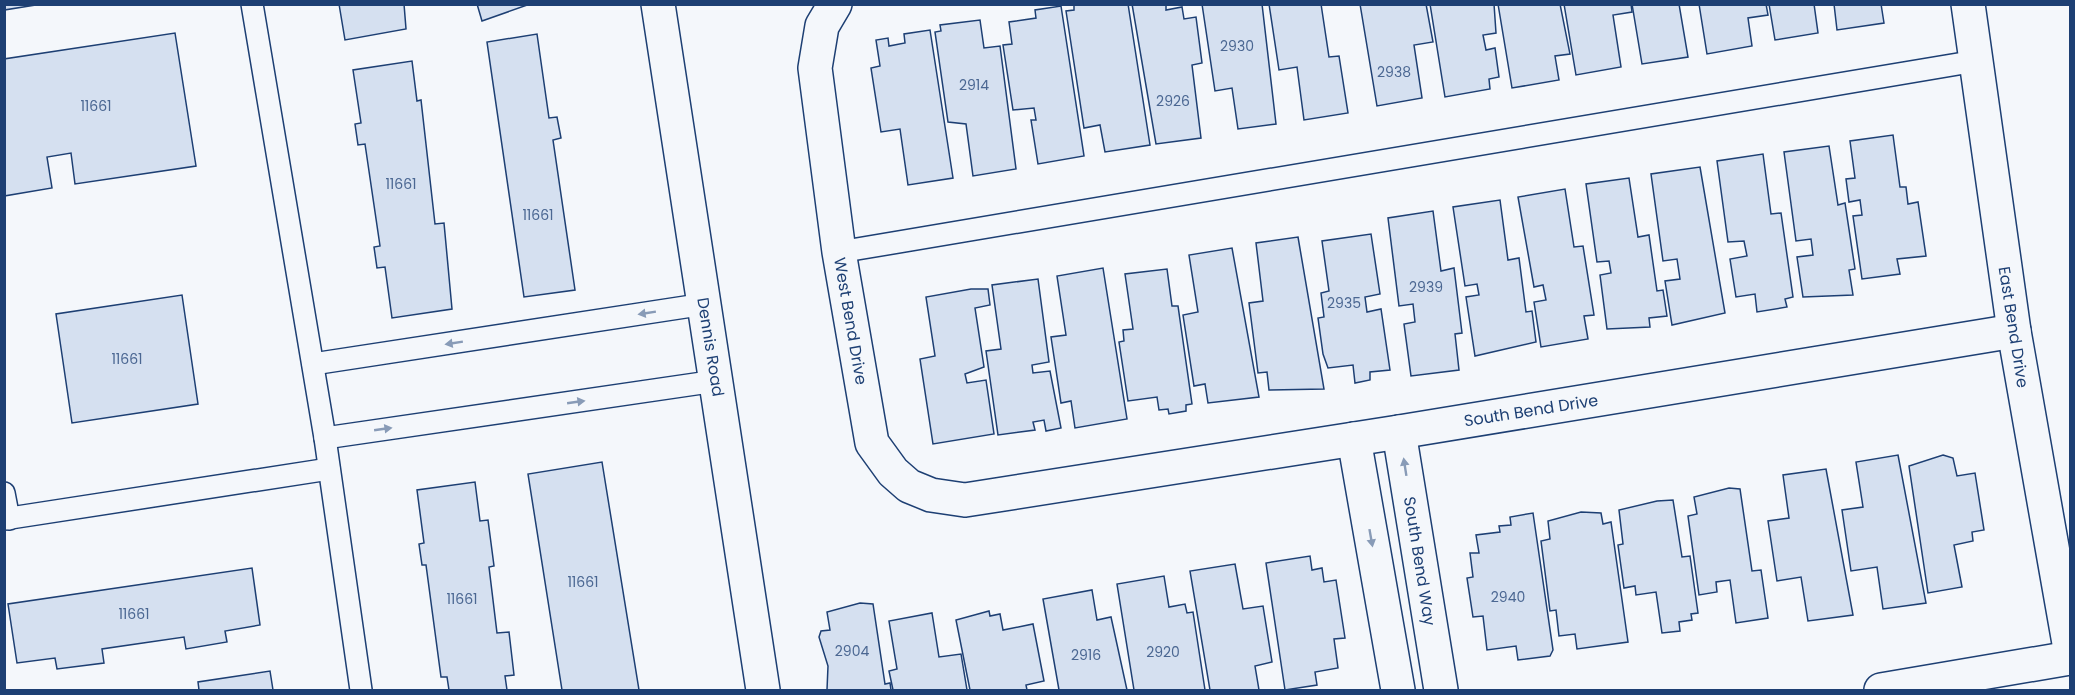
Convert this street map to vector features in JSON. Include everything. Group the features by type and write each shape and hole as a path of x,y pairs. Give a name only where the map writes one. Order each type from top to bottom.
{"street":[{"name":"Dennis Road","path":"658,4 763,690"},
{"name":"West Bend Drive","path":"835,4 822,26 815,68 839,252 872,443 893,472 909,486 931,495 965,500 1048,487"},
{"name":"East Bend Drive","path":"1968,4 2014,332 2070,649"},
{"name":"South Bend Drive","path":"1048,487 2014,332"},
{"name":"South Bend Way","path":"1399,432 1441,690"},
{"path":"1354,439 1398,690"},
{"path":"1881,690 2070,658"}],"lane":[{"path":"252,4 325,438 361,690"},
{"path":"839,252 1976,61"},
{"path":"313,364 705,304"},
{"path":"325,438 716,381"},
{"path":"4,493 7,519 329,469"}],"building":[{"path":"4,4 42,4 4,10"},
{"path":"339,4 404,4 406,29 345,40"},
{"path":"477,4 530,4 482,21"},
{"path":"1074,4 1128,4 1150,145 1105,152 1100,125 1084,128 1066,11 1074,10"},
{"path":"1132,4 1166,4 1166,10 1182,7 1184,19 1196,17 1202,63 1192,65 1201,138 1156,144"},
{"path":"1202,4 1262,4 1276,124 1238,129 1232,88 1215,91"},
{"path":"1269,4 1321,4 1329,57 1339,56 1348,113 1304,120 1297,67 1279,70"},
{"path":"1360,4 1426,4 1433,42 1414,45 1422,98 1377,106"},
{"path":"1430,4 1494,4 1496,33 1483,35 1486,50 1495,48 1499,77 1489,79 1490,89 1445,97"},
{"path":"1498,4 1560,4 1570,54 1555,56 1559,80 1512,88"},
{"path":"1564,4 1631,4 1632,12 1613,15 1621,67 1576,75"},
{"path":"1632,4 1679,4 1688,57 1642,64"},
{"path":"1699,4 1766,4 1768,15 1748,18 1752,46 1707,54"},
{"path":"1769,4 1814,4 1818,33 1775,40"},
{"path":"1834,4 1881,4 1884,23 1837,30"},
{"path":"1061,6 1084,156 1038,164 1031,120 1036,120 1034,108 1013,110 1003,45 1012,44 1009,22 1036,18 1035,10"},
{"path":"980,20 984,48 1000,46 1016,169 973,176 966,124 948,122 935,32 941,31 940,25"},
{"path":"930,30 953,178 908,185 900,129 881,132 871,68 880,66 876,40 888,38 889,46 905,43 904,34"},
{"path":"175,33 196,166 75,184 71,153 47,157 52,188 4,196 4,59"},
{"path":"537,34 549,118 557,117 561,138 553,140 575,290 524,297 487,42"},
{"path":"412,61 417,101 421,100 435,224 444,223 452,309 392,318 385,267 377,268 374,247 380,246 365,144 358,145 355,124 361,123 353,70"},
{"path":"1893,135 1900,187 1906,187 1908,204 1918,202 1926,256 1897,259 1900,274 1862,279 1853,216 1862,215 1860,200 1849,202 1846,179 1855,178 1850,141"},
{"path":"1829,146 1838,205 1845,203 1855,269 1849,270 1853,295 1803,297 1797,257 1813,255 1811,239 1796,241 1784,152"},
{"path":"1763,154 1771,214 1781,213 1793,297 1785,299 1787,307 1757,312 1755,294 1736,297 1730,259 1747,256 1744,241 1728,242 1717,161"},
{"path":"1700,167 1725,313 1672,325 1665,281 1680,279 1677,259 1663,261 1651,174"},
{"path":"1629,178 1638,237 1649,235 1657,291 1663,290 1667,316 1649,318 1650,327 1607,329 1600,275 1611,273 1609,261 1597,262 1586,184"},
{"path":"1565,189 1574,247 1583,246 1594,315 1584,316 1588,339 1541,347 1534,302 1546,300 1543,285 1534,287 1518,197"},
{"path":"1500,200 1508,260 1519,258 1526,312 1532,311 1536,342 1475,356 1466,297 1479,295 1477,284 1465,286 1453,207"},
{"path":"1433,211 1441,271 1454,268 1462,333 1455,334 1459,370 1411,376 1404,324 1415,322 1413,304 1399,306 1388,218"},
{"path":"1371,234 1380,294 1365,297 1367,312 1381,309 1390,370 1370,372 1370,380 1355,383 1353,365 1328,368 1323,354 1318,318 1324,317 1321,293 1329,291 1322,241"},
{"path":"1298,237 1324,389 1269,390 1267,372 1258,373 1249,303 1263,301 1256,243"},
{"path":"1232,248 1259,397 1208,403 1205,384 1194,386 1183,315 1198,312 1189,255"},
{"path":"1103,268 1127,419 1075,428 1071,401 1061,403 1051,337 1066,335 1057,276"},
{"path":"1167,269 1172,306 1178,306 1192,404 1186,405 1186,411 1169,414 1168,409 1159,410 1157,397 1128,401 1119,342 1124,341 1123,330 1133,329 1125,274"},
{"path":"1038,279 1049,362 1032,365 1033,373 1050,371 1061,428 1046,431 1044,420 1033,422 1035,430 998,435 986,351 1001,349 992,285"},
{"path":"971,289 988,289 990,305 975,308 984,367 965,374 967,383 986,380 994,434 933,444 920,359 935,356 926,297"},
{"path":"182,295 198,404 72,423 56,314"},
{"path":"1898,455 1926,603 1883,609 1877,567 1851,571 1842,510 1863,507 1856,462"},
{"path":"1943,455 1953,458 1957,476 1975,473 1984,530 1972,532 1973,541 1954,545 1962,587 1928,593 1909,466"},
{"path":"602,462 639,690 562,690 528,474"},
{"path":"1826,469 1853,615 1808,621 1801,577 1777,581 1768,521 1789,518 1783,475"},
{"path":"475,482 480,521 488,520 494,566 489,567 497,633 509,632 514,675 505,676 507,690 449,690 447,677 441,677 426,565 422,565 419,544 424,543 417,490"},
{"path":"1729,488 1740,489 1752,571 1761,570 1768,618 1736,623 1730,580 1716,582 1717,592 1699,595 1688,516 1697,514 1694,497"},
{"path":"1673,500 1682,557 1690,556 1698,613 1691,614 1692,620 1679,622 1680,631 1662,633 1656,592 1636,595 1635,586 1624,588 1618,545 1623,544 1619,510 1657,501"},
{"path":"1581,512 1601,513 1603,524 1611,522 1628,642 1577,649 1575,634 1559,636 1556,610 1550,611 1541,541 1550,539 1548,521"},
{"path":"1533,513 1553,650 1550,656 1518,660 1516,646 1487,650 1483,616 1473,617 1467,578 1473,577 1470,553 1479,553 1476,535 1500,532 1499,526 1511,525 1510,517"},
{"path":"1310,556 1312,570 1322,568 1324,582 1336,580 1345,638 1334,639 1338,668 1315,672 1317,685 1285,690 1266,563"},
{"path":"1235,564 1243,609 1263,606 1272,662 1255,666 1259,690 1210,690 1190,571"},
{"path":"252,568 260,625 225,631 227,642 186,649 184,637 102,649 104,663 57,669 55,658 17,663 8,604"},
{"path":"1164,576 1169,607 1185,604 1187,613 1193,612 1205,690 1134,690 1117,584"},
{"path":"1092,590 1097,620 1111,617 1127,690 1059,690 1043,599"},
{"path":"860,603 873,604 885,684 890,683 891,690 827,690 828,666 819,637 821,631 830,630 827,612"},
{"path":"989,611 990,616 1000,614 1003,630 1033,624 1044,681 1026,685 1027,690 970,690 956,620"},
{"path":"932,613 939,657 961,654 967,690 893,690 889,671 897,669 889,621"},
{"path":"270,671 273,690 199,690 198,682"}]}
